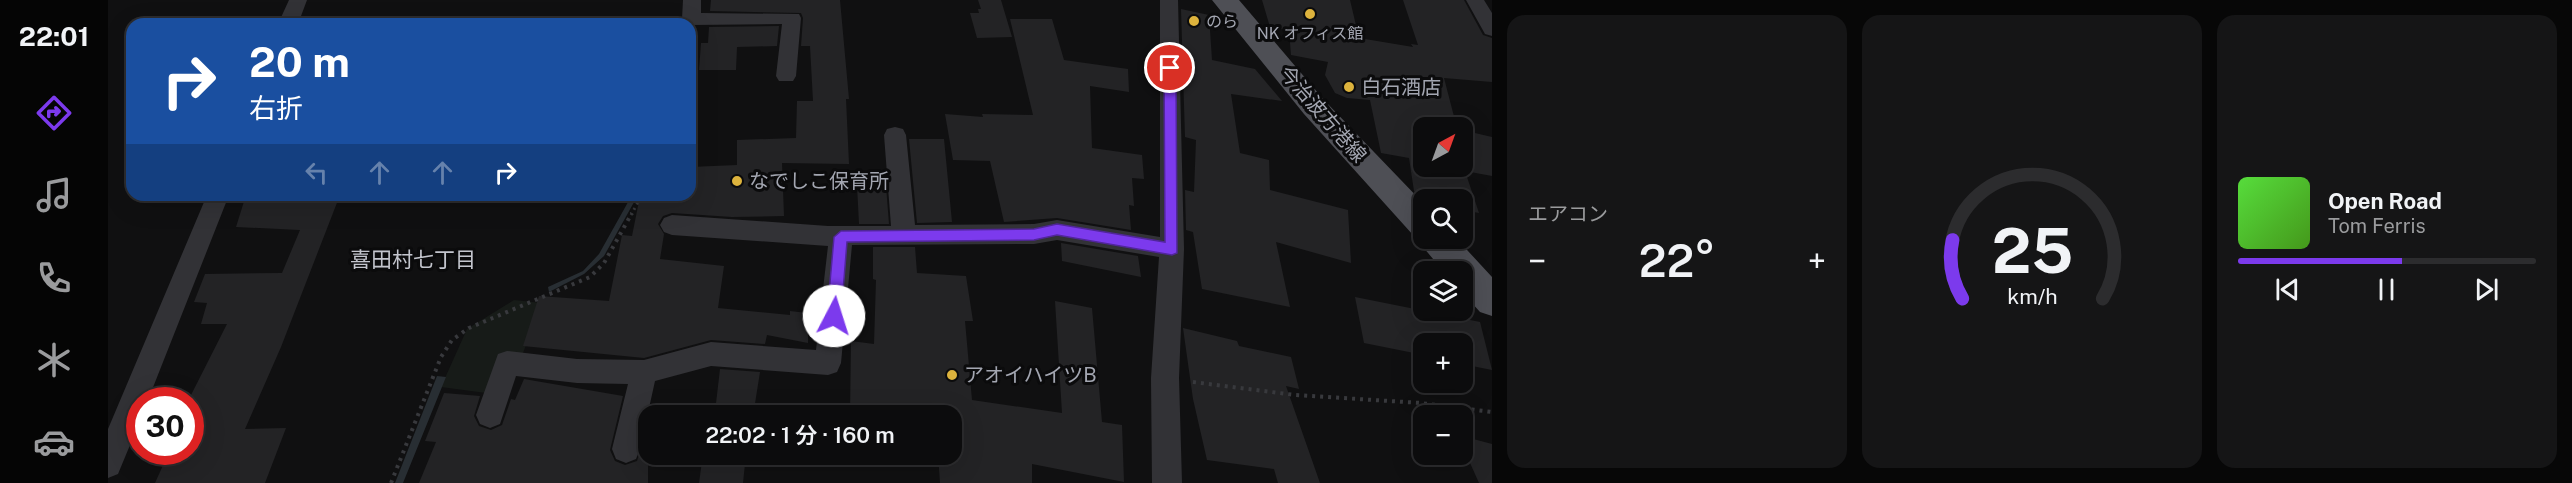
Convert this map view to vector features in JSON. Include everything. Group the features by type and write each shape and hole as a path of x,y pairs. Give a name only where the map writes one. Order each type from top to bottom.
{"main road":[{"name":"今治波方港線","path":"1225,0 1314,107 1413,214"},
{"path":"1445,249 1492,301"}],"street":[{"path":"290,18 298,0"},
{"path":"1167,483 1165,378 1172,249 1169,0"},
{"path":"1474,0 1492,30"},
{"path":"696,19 792,18 786,76"},
{"path":"894,135 904,236"},
{"path":"108,464 216,201"},
{"path":"672,225 841,237 1034,234 1057,230 1172,249"},
{"path":"490,415 507,363 577,371 644,372 711,354 828,363 841,237"},
{"path":"626,449 644,372"}],"path":[{"path":"391,483 441,357 452,340 486,319 545,294 575,285 590,277 604,263 639,201"},
{"path":"1165,378 1295,395 1411,402 1492,412"}],"shaded area":[{"path":"629,201 635,201 604,256 584,274 549,292 548,287 583,271 599,254"},
{"path":"514,300 542,303 518,366 486,393 441,387 467,329"},
{"path":"437,376 446,377 403,483 395,483"}],"building":[{"path":"711,0 840,0 849,99 846,99 849,164 782,163 784,216 732,217 672,213 663,216 658,224 664,234 660,259 724,266 718,308 790,315 790,311 815,314 814,332 808,333 808,343 767,335 765,344 711,340 644,358 523,346 539,296 609,301 622,235 632,236 639,201 658,203 658,201 696,201 696,167 737,165 737,140 796,138 797,101 813,101 810,46 801,46 803,18 801,13 710,11"},
{"path":"978,0 1001,0 1012,37 977,38 970,13 979,13 978,9 981,9"},
{"path":"1262,0 1350,0 1359,38 1413,47 1411,44 1418,45 1403,0 1464,0 1483,35 1492,38 1492,82 1444,78 1454,117 1413,117 1413,177 1467,177 1471,189 1414,189 1409,158 1381,153 1370,100 1347,98 1335,93 1325,75 1328,62 1291,55 1289,30 1270,27"},
{"path":"1181,9 1209,15 1212,60 1255,69 1282,101 1231,94 1240,153 1269,160 1270,190 1348,210 1351,263 1276,242 1290,307 1202,289 1193,232 1186,230 1185,190 1194,192 1196,140 1185,137"},
{"path":"1010,19 1052,19 1064,60 1128,69 1129,92 1090,86 1092,148 1142,155 1144,179 1132,178 1134,206 1129,205 1131,230 1057,218 1004,222 990,161 953,160 945,114 983,117 982,114 1033,115"},
{"path":"779,26 777,46 737,47 736,70 699,70 701,43 708,43 709,27"},
{"path":"1473,133 1492,137 1492,176 1473,172"},
{"path":"909,139 944,139 952,222 917,223"},
{"path":"857,185 886,186 889,224 859,224"},
{"path":"1473,195 1479,213 1473,212"},
{"path":"244,201 338,201 281,347 245,429 286,428 265,483 155,483 163,465 204,465 204,387 195,387 227,324 201,324 207,303 194,302 205,274 282,273 300,230 236,227"},
{"path":"1061,243 1138,256 1141,277 1062,261"},
{"path":"873,247 915,247 917,273 966,276 973,321 965,321 972,400 1062,413 1055,301 1092,308 1102,422 1122,425 1124,482 1032,464 1032,483 940,483 939,465 962,465 962,405 850,405 851,341 874,344 876,280 873,279"},
{"path":"1355,297 1413,309 1413,321 1480,322 1492,370 1473,366 1473,333 1413,333 1413,353 1364,343"},
{"path":"1183,328 1237,341 1239,346 1291,357 1299,389 1286,386 1320,483 1278,483 1274,469 1207,460 1193,399"},
{"path":"720,369 760,372 755,405 716,405"},
{"path":"524,379 623,396 610,450 615,461 625,465 637,461 638,458 638,465 648,465 648,483 419,483 436,442 425,441 444,393 480,396 474,416 479,426 491,430 502,425 511,399 515,400"},
{"path":"1473,439 1492,444 1492,483 1479,483 1471,465 1473,465"},
{"path":"701,465 745,465 743,483 699,483"}],"place":[{"name":"NK オフィス館","path":"1310,14"},
{"name":"のら","path":"1194,21"},
{"name":"白石酒店","path":"1349,87"},
{"name":"なでしこ保育所","path":"737,181"},
{"name":"アオイハイツB","path":"952,375"}],"district":[{"name":"喜田村七丁目","path":"413,259"}],"route":[{"path":"834,316 841,237 1034,234 1057,230 1172,249 1170,68"}]}
